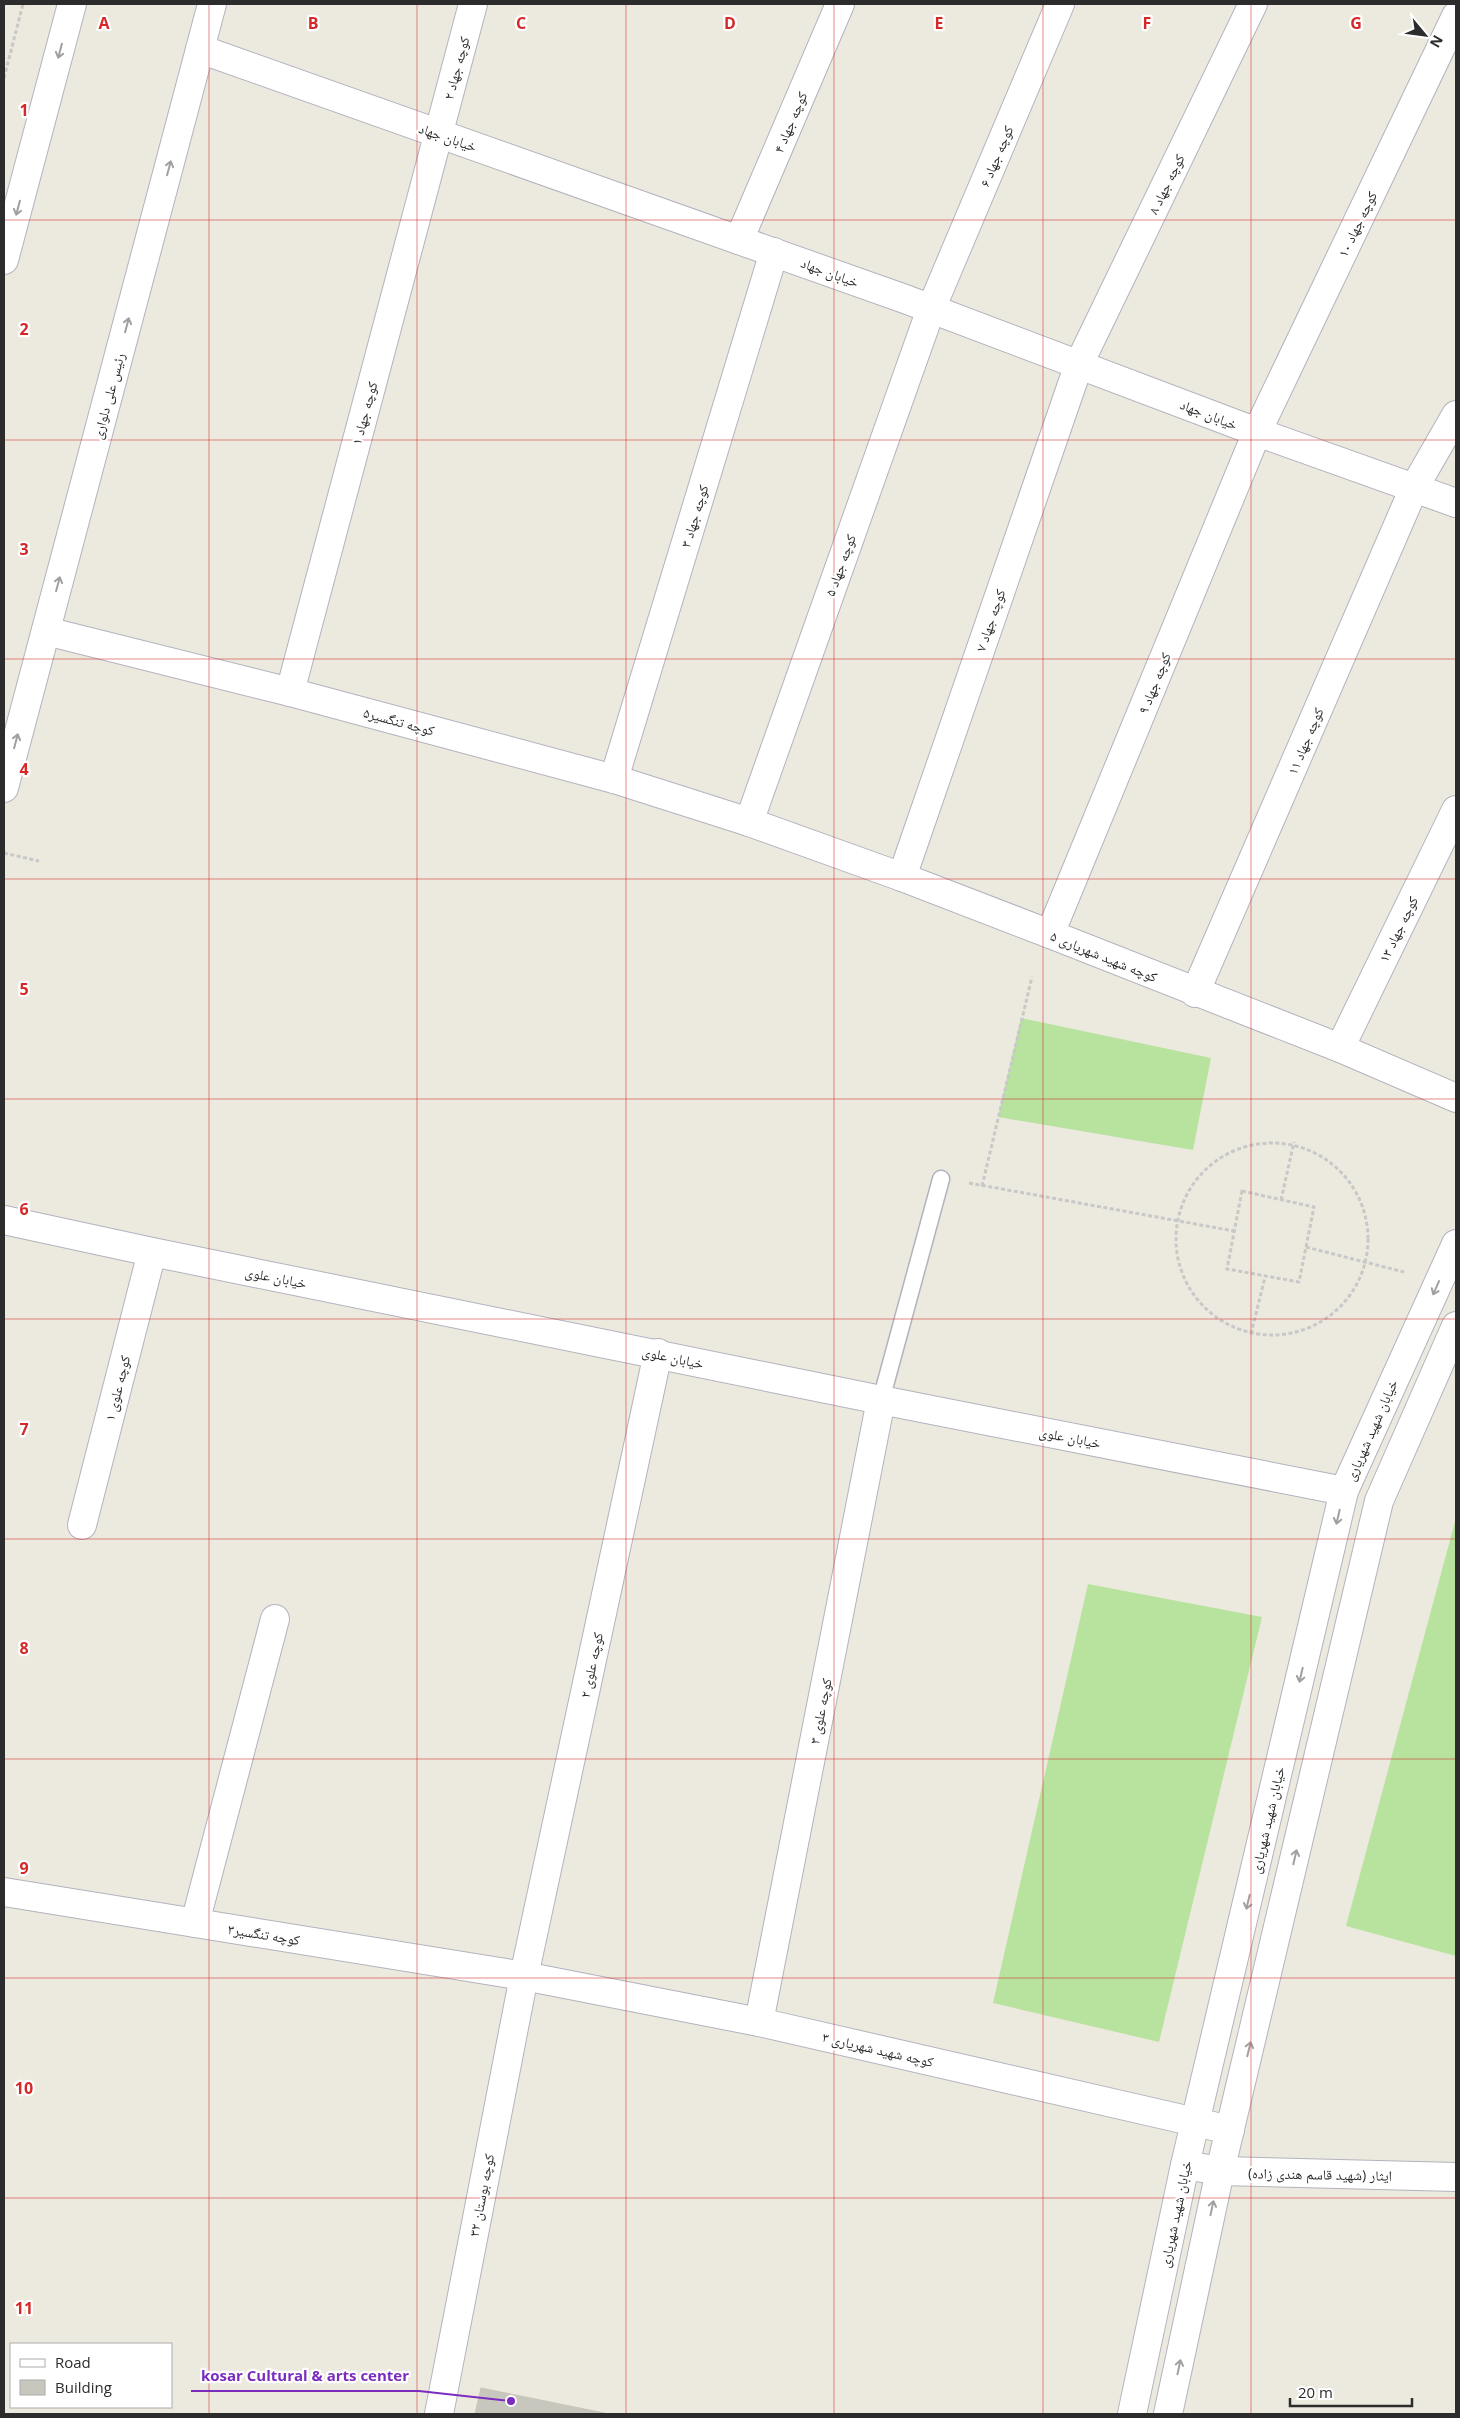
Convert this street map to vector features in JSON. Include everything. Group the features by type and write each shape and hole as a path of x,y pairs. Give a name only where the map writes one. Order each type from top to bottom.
{"street":[{"name":"رئیس علی دلواری","path":"4,788 212,4"},
{"name":"کوچه جهاد ۲","path":"438,133 473,4"},
{"name":"کوچه جهاد ۴","path":"739,240 840,4"},
{"name":"کوچه جهاد ۶","path":"931,309 1060,4"},
{"name":"کوچه جهاد ۸","path":"1079,364 1253,4"},
{"path":"4,260 70,6"},
{"name":"کوچه جهاد ۱۰","path":"1257,432 1456,16"},
{"name":"خیابان جهاد","path":"200,49 774,252 1079,364 1257,432 1456,503"},
{"name":"کوچه جهاد ۱","path":"290,692 438,133"},
{"name":"کوچه جهاد ۳","path":"614,779 774,252"},
{"name":"کوچه جهاد ۵","path":"749,822 931,309"},
{"name":"کوچه جهاد ۷","path":"902,876 1079,364"},
{"name":"کوچه جهاد ۱۱","path":"1195,993 1414,488 1456,415"},
{"name":"کوچه جهاد ۹","path":"1050,934 1257,432"},
{"name":"کوچه تنگسیر۵","path":"46,630 290,692 614,779 749,822"},
{"name":"کوچه جهاد ۱۳","path":"1340,1048 1456,810"},
{"name":"کوچه شهید شهریاری ۵","path":"749,822 902,876 1195,993 1340,1048 1456,1098"},
{"name":"خیابان علوی","path":"4,1220 152,1252 658,1353 881,1400 1344,1491"},
{"name":"خیابان شهید شهریاری","path":"1132,2414 1185,2166 1344,1491 1456,1244"},
{"name":"کوچه علوی ۱","path":"82,1525 152,1252"},
{"path":"1168,2414 1220,2172 1379,1501 1456,1326"},
{"name":"کوچه علوی ۲","path":"524,1976 658,1353"},
{"name":"کوچه علوی ۳","path":"759,2022 881,1400"},
{"path":"194,1923 275,1619"},
{"name":"کوچه تنگسیر۳","path":"4,1892 524,1976"},
{"name":"کوچه شهید شهریاری ۳","path":"524,1976 759,2022 1230,2130"},
{"name":"کوچه بوستان ۳۲","path":"439,2414 524,1976"},
{"name":"ایثار (شهید قاسم هندی زاده)","path":"1185,2166 1220,2172 1456,2177"}],"lane":[{"path":"881,1400 941,1179"}],"path":[{"path":"4,78 23,4"},
{"path":"4,853 39,861"},
{"path":"982,1186 1032,977"},
{"path":"1281,1200 1294,1142"},
{"path":"1294,1142 1339,1167 1367,1211 1367,1263 1343,1306 1300,1332 1251,1334 1206,1312 1180,1270 1176,1220 1199,1174 1243,1145 1294,1142"},
{"path":"941,1179 1234,1231"},
{"path":"1242,1191 1314,1207 1299,1282 1227,1269 1234,1231 1242,1191"},
{"path":"1306,1247 1409,1273"},
{"path":"1251,1334 1265,1277"}],"green space":[{"path":"1021,1018 1211,1058 1193,1150 998,1117"},
{"path":"1456,1518 1456,1956 1346,1926"},
{"path":"1088,1584 1262,1617 1159,2042 993,2003"}],"building":[{"path":"481,2388 609,2414 475,2414"}],"place":[{"name":"kosar Cultural & arts center","path":"511,2401"}]}
